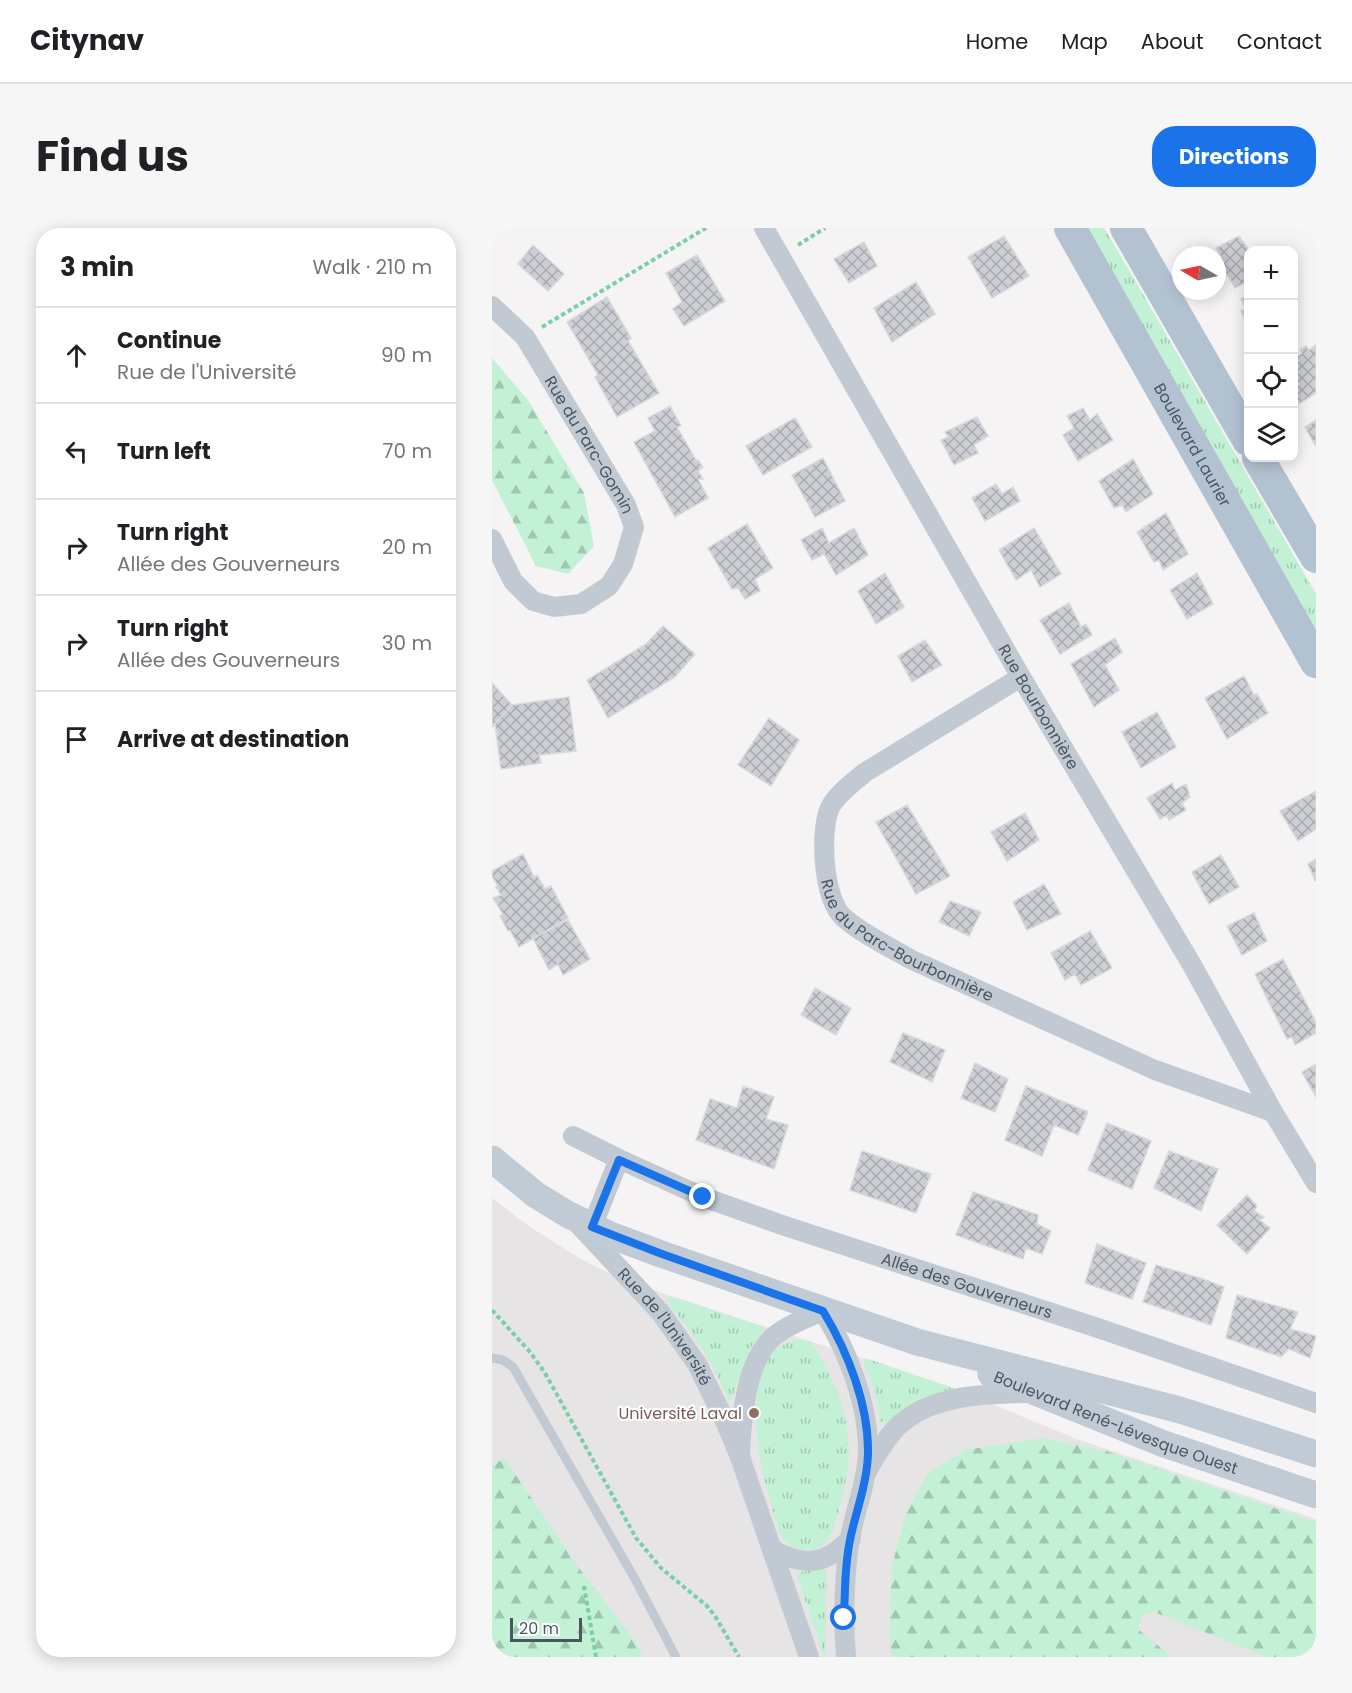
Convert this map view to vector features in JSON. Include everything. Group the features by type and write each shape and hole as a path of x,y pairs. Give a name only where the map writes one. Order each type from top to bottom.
{"main road":[{"name":"Boulevard Laurier","path":"1070,228 1316,662"},
{"path":"1126,228 1244,433"},
{"path":"1260,462 1316,557"},
{"name":"Boulevard René-Lévesque Ouest","path":"492,1159 536,1195 567,1214 592,1227 662,1254 917,1342 1180,1410 1316,1454"},
{"name":"Boulevard René-Lévesque Ouest","path":"917,1342 1034,1393 1164,1444 1316,1495"}],"street":[{"name":"Rue Bourbonnière","path":"764,228 1021,677 1192,965 1273,1112 1316,1183"},
{"name":"Rue du Parc-Gomin","path":"492,306 525,337 626,505 634,527 623,564 609,586 581,604 554,607 533,600 513,580 492,539"},
{"name":"Rue du Parc-Bourbonnière","path":"1021,677 864,773 846,788 829,808 823,846 827,884 841,916 910,958 1144,1066 1273,1112"},
{"name":"Allée des Gouverneurs","path":"573,1136 619,1160 703,1197 1316,1403"},
{"path":"592,1227 619,1160"},
{"name":"Rue de l'Université","path":"567,1214 645,1294 679,1337 712,1393 740,1457 809,1657"},
{"path":"823,1311 832,1325 853,1376 863,1412 867,1440 866,1473 851,1538 845,1595 846,1657"},
{"name":"Rue de l'Université","path":"740,1457 741,1430 747,1396 756,1363 763,1348 774,1336 823,1311"},
{"path":"866,1473 882,1446 897,1427 926,1408 951,1400 977,1396 1034,1393"},
{"path":"773,1550 795,1560 814,1561 834,1554 851,1538"}],"lane":[{"path":"492,1358 504,1360 513,1367 635,1579 676,1657"}],"path":[{"path":"525,337 706,228"},
{"path":"780,256 825,228"},
{"path":"492,1310 530,1352 545,1373 636,1538 661,1568 707,1606 739,1657"},
{"path":"584,1586 596,1657"}],"shaded area":[{"name":"Université Laval","path":"492,1198 530,1227 579,1258 623,1280 953,1388 1077,1439 1316,1519 1316,1657 492,1657"}],"green space":[{"path":"1084,228 1104,228 1129,270 1316,594 1316,629"},
{"path":"492,358 528,400 584,493 594,546 568,574 536,566 492,480"},
{"path":"669,1296 765,1327 749,1350 731,1400 728,1400 702,1348 666,1301"},
{"path":"799,1340 811,1342 836,1388 846,1422 849,1457 841,1502 831,1534 822,1546 809,1550 793,1548 782,1537 767,1491 756,1421 758,1385 764,1364 776,1349"},
{"path":"865,1358 954,1388 954,1390 915,1402 887,1424 880,1421 874,1389 863,1361"},
{"path":"1043,1438 1106,1451 1316,1522 1316,1657 1267,1657 1154,1612 1142,1616 1138,1629 1172,1657 892,1657 889,1632 892,1566 906,1513 927,1474 965,1450"},
{"path":"504,1458 579,1568 637,1644 643,1657 492,1657 492,1466"},
{"path":"824,1569 827,1571 826,1657 824,1657 797,1576 800,1572"}],"building":[{"path":"1004,236 1029,276 992,298 968,257"},
{"path":"1239,236 1246,246 1244,246 1244,283 1235,288 1226,275 1226,246 1220,246"},
{"path":"864,242 877,266 849,283 834,259"},
{"path":"533,245 564,274 548,291 518,264"},
{"path":"697,255 725,301 684,326 673,309 682,302 666,273"},
{"path":"916,282 935,314 892,342 874,308"},
{"path":"607,297 631,338 628,341 659,393 617,417 595,377 598,375 567,322"},
{"path":"1316,345 1316,393 1298,404 1298,356 1302,353 1300,350 1306,346 1309,350"},
{"path":"670,406 681,426 677,427 696,460 703,467 698,471 703,479 698,479 708,498 675,517 634,442 655,431 648,418"},
{"path":"1083,408 1090,420 1097,414 1113,440 1078,461 1063,435 1074,428 1067,416"},
{"path":"977,417 988,436 974,445 978,453 954,465 941,440 948,437 945,432"},
{"path":"795,418 812,447 763,475 746,446"},
{"path":"1316,420 1316,447 1305,427"},
{"path":"823,458 845,501 815,517 792,475"},
{"path":"1133,459 1153,494 1126,512 1122,505 1114,508 1099,481"},
{"path":"996,484 1002,494 1013,487 1020,501 985,521 972,498"},
{"path":"1166,513 1188,554 1163,570 1159,560 1154,562 1137,532"},
{"path":"747,524 773,568 755,579 760,591 745,599 738,588 732,589 708,548"},
{"path":"822,528 829,543 854,528 868,555 836,575 824,554 812,560 801,540"},
{"path":"1034,528 1061,574 1040,587 1031,570 1016,580 999,550"},
{"path":"885,573 904,607 876,624 858,591"},
{"path":"1197,573 1213,604 1187,619 1170,590"},
{"path":"1069,603 1081,627 1086,624 1092,635 1060,654 1040,620"},
{"path":"663,626 695,654 675,677 608,718 587,680 646,644"},
{"path":"1115,638 1122,652 1105,665 1119,690 1094,707 1071,664"},
{"path":"925,640 942,665 912,682 898,656"},
{"path":"1244,676 1254,695 1257,694 1268,713 1227,739 1205,698"},
{"path":"492,683 512,705 492,727"},
{"path":"569,697 576,751 539,755 541,763 501,769 495,724 512,705"},
{"path":"1157,712 1176,747 1141,768 1122,732"},
{"path":"769,718 799,740 771,786 738,765"},
{"path":"1172,783 1175,790 1186,784 1190,797 1182,803 1186,810 1169,820 1167,815 1160,819 1147,798"},
{"path":"1316,791 1316,829 1298,841 1280,811"},
{"path":"907,805 950,876 916,894 876,822"},
{"path":"1025,813 1039,840 1007,861 991,832"},
{"path":"523,854 534,877 537,875 545,889 551,886 568,918 519,947 500,916 503,914 493,898 501,895 496,887 498,886 492,876 492,871"},
{"path":"1221,855 1239,887 1209,904 1192,872"},
{"path":"1316,859 1316,880 1315,881 1308,864"},
{"path":"1044,884 1061,914 1027,930 1013,902"},
{"path":"950,901 981,912 969,936 939,922"},
{"path":"1254,913 1267,941 1242,955 1227,926"},
{"path":"568,920 590,959 563,975 558,964 549,970 533,938"},
{"path":"1090,931 1112,968 1081,985 1075,974 1065,980 1051,953"},
{"path":"1283,959 1316,1022 1316,1033 1295,1045 1292,1037 1287,1039 1255,974"},
{"path":"815,988 851,1008 836,1035 801,1015"},
{"path":"903,1033 945,1050 932,1082 890,1062"},
{"path":"975,1063 1008,1079 995,1112 961,1098"},
{"path":"1316,1064 1316,1097 1302,1072"},
{"path":"743,1086 774,1097 766,1119 788,1125 774,1169 696,1140 710,1099 737,1108"},
{"path":"1026,1086 1088,1112 1078,1135 1054,1125 1042,1156 1005,1140"},
{"path":"1107,1123 1151,1141 1132,1189 1088,1170"},
{"path":"862,1151 931,1174 916,1213 850,1190"},
{"path":"1169,1151 1218,1169 1201,1211 1154,1188"},
{"path":"973,1192 1038,1215 1037,1224 1051,1231 1042,1254 1026,1248 1023,1259 956,1235"},
{"path":"1247,1195 1257,1206 1254,1211 1264,1217 1260,1220 1270,1228 1247,1254 1217,1225"},
{"path":"1097,1244 1146,1263 1132,1299 1085,1283"},
{"path":"1156,1265 1224,1287 1211,1325 1143,1302"},
{"path":"1237,1295 1298,1312 1290,1329 1316,1336 1310,1358 1289,1349 1281,1357 1226,1338"}],"place":[{"name":"Université Laval","path":"754,1413"}],"route":[{"path":"703,1197 619,1160 592,1227 823,1311 832,1325 853,1376 863,1412 867,1440 866,1473 846,1569 844,1618"}]}
